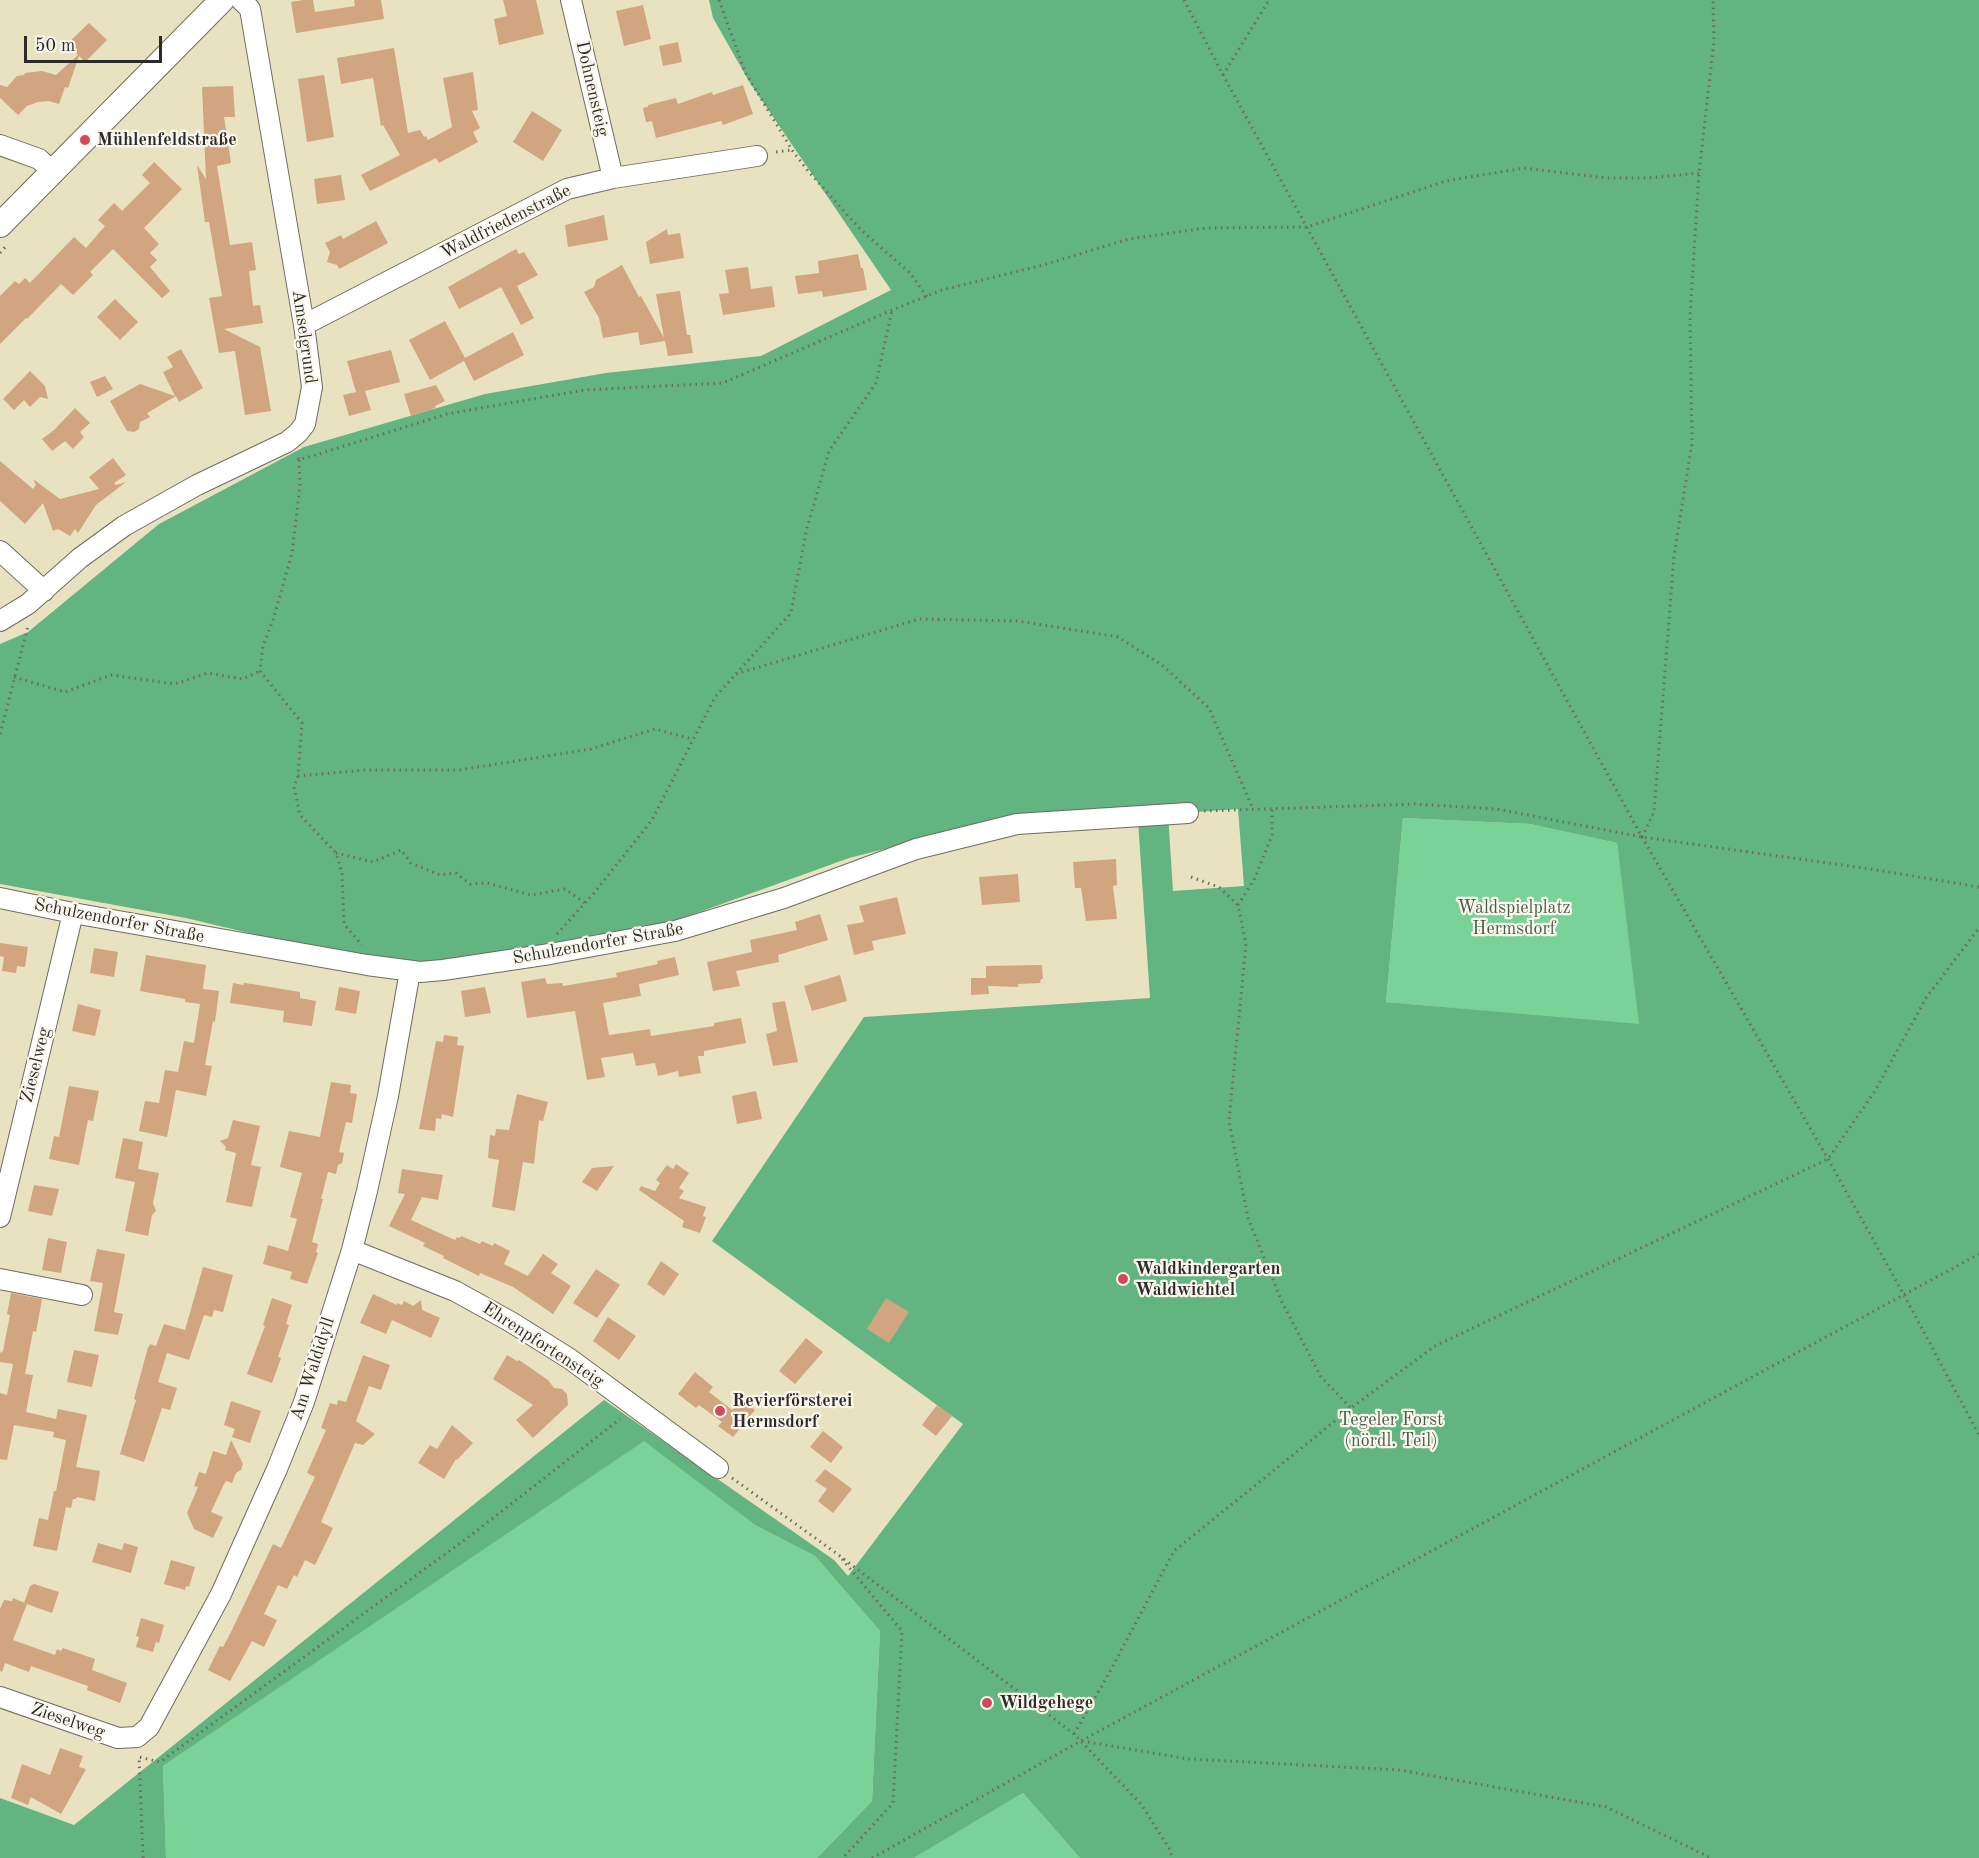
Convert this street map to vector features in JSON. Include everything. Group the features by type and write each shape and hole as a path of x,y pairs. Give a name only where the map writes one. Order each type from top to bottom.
{"main road":[{"path":"0,225 222,0"}],"street":[{"name":"Amselgrund","path":"0,621 28,604 80,558 124,526 197,484 287,442 298,434 305,424 312,387 304,326 249,9 241,0"},
{"name":"Dohnensteig","path":"571,0 613,178"},
{"path":"0,145 39,159 53,172"},
{"name":"Waldfriedenstraße","path":"304,326 567,189 613,178 757,156"},
{"path":"0,551 44,591"},
{"name":"Schulzendorfer Straße","path":"0,898 367,965 410,971 443,970 550,954 703,924 784,898 916,849 1017,824 1188,813"},
{"name":"Zieselweg","path":"0,1217 73,913"},
{"name":"Am Waldidyll","path":"137,1737 148,1727 221,1594 277,1469 304,1402 352,1250 388,1096 410,971"},
{"name":"Ehrenpfortensteig","path":"352,1250 465,1296 570,1359 718,1468"},
{"path":"0,1279 82,1295"},
{"name":"Zieselweg","path":"0,1697 118,1738 137,1737"}],"path":[{"path":"719,0 745,72 792,150 860,229 910,273 927,297"},
{"path":"1184,0 1306,227 1642,837 1905,1295 1979,1435"},
{"path":"1223,75 1269,0"},
{"path":"1642,837 1654,812 1674,556 1692,443 1690,316 1698,173 1714,41 1713,0"},
{"path":"299,460 447,414 584,390 723,383 942,290 1044,265 1129,239 1206,228 1306,227 1446,181 1524,168 1607,178 1648,178 1698,173"},
{"path":"550,954 556,934 585,903 652,820 715,697 791,613 806,532 830,451 876,383 892,310"},
{"path":"287,442 299,460 300,485 292,554 263,646 260,671 302,723 298,776 294,787 300,815 336,853 342,873 344,924 361,943 367,965"},
{"path":"0,734 32,610 28,604"},
{"path":"734,674 919,620 1018,621 1118,637 1162,665 1209,708 1253,809"},
{"path":"14,677 65,692 111,675 175,684 208,673 243,679 260,671"},
{"path":"298,776 366,770 459,770 591,749 655,729 693,740"},
{"path":"1188,813 1415,804 1497,809 1642,837 1871,869 1979,887"},
{"path":"1238,905 1254,880 1272,835 1272,808"},
{"path":"336,853 373,862 401,850 411,863 440,875 456,873 470,884 488,884 531,895 565,889 585,903"},
{"path":"1191,877 1219,887 1238,905 1246,944 1229,1121 1248,1218 1282,1302 1321,1377 1351,1408"},
{"path":"1074,1734 1174,1551 1351,1408 1435,1346 1828,1159 1875,1091 1926,998 1979,928"},
{"path":"872,1858 1081,1741 1979,1254"},
{"path":"143,1858 139,1757 160,1762 470,1536 635,1407"},
{"path":"718,1468 836,1553 1074,1734 1141,1804 1170,1850 1172,1858"},
{"path":"836,1553 902,1631 893,1803 843,1858"},
{"path":"1081,1741 1188,1759 1400,1770 1606,1807 1711,1858"}],"green space":[{"name":"Tegeler Forst (nördl. Teil)","path":"709,0 1979,0 1979,1858 1080,1858 1023,1793 914,1858 817,1858 872,1801 880,1631 815,1556 755,1525 644,1441 163,1766 166,1858 0,1858 0,1798 74,1825 604,1400 834,1560 848,1576 963,1424 712,1241 864,1017 1150,998 1137,806 1019,815 849,858 672,922 434,964 358,959 186,918 0,884 0,644 28,632 159,524 304,447 485,394 606,373 761,356 891,290 750,83 713,18","holes":["1238,809 1244,886 1173,891 1168,814","1403,818 1530,824 1617,843 1639,1024 1386,1002"]},
{"name":"Waldspielplatz Hermsdorf","path":"1403,818 1530,824 1617,843 1640,1025 1386,1002"},
{"path":"644,1440 755,1525 815,1556 880,1631 872,1801 817,1858 166,1858 163,1766"},
{"path":"1023,1793 1080,1858 914,1858"}],"building":[{"path":"313,0 315,12 355,6 354,0 381,0 384,19 296,33 291,2"},
{"path":"503,0 536,0 544,34 499,45 494,19 507,16"},
{"path":"643,5 651,39 624,46 616,11"},
{"path":"89,23 107,40 85,62 79,56 68,88 65,87 59,104 49,101 38,102 27,106 18,115 0,98 0,85 7,87 17,76 42,71 56,75 78,55 67,44"},
{"path":"678,42 682,62 663,66 659,46"},
{"path":"394,48 408,133 420,130 428,140 452,127 443,78 473,72 478,110 472,111 480,128 473,132 478,142 439,163 436,158 370,191 361,175 400,155 383,125 381,126 373,78 341,84 337,58"},
{"path":"324,75 334,137 307,142 298,79"},
{"path":"743,85 753,114 723,125 721,121 656,138 652,121 646,122 643,108 648,105 676,98 678,104 712,92 713,95"},
{"path":"233,86 235,117 224,117 231,163 217,166 230,245 252,242 256,270 249,271 253,306 260,305 263,323 224,329 260,347 271,411 245,415 235,351 219,353 209,298 222,296 209,222 205,222 197,165 206,179 202,87"},
{"path":"532,111 562,130 543,161 513,142"},
{"path":"154,162 182,189 144,228 159,244 150,253 157,260 150,267 170,291 162,298 113,249 90,272 93,275 73,295 61,284 0,344 0,296 15,281 19,284 25,278 30,283 74,237 86,248 105,226 98,220 114,203 122,211 150,183 142,175"},
{"path":"341,175 345,200 317,204 314,179"},
{"path":"604,215 608,240 568,247 565,225"},
{"path":"376,221 388,243 339,269 337,265 327,262 330,252 325,243 341,235 343,239"},
{"path":"667,229 668,235 680,233 684,258 650,264 646,242"},
{"path":"516,249 519,254 524,252 538,275 517,286 534,318 521,325 501,287 459,309 448,287"},
{"path":"858,254 867,290 823,297 822,291 798,294 795,276 819,273 818,261"},
{"path":"622,265 664,338 656,294 680,291 687,335 690,335 693,353 668,356 665,341 640,345 638,332 603,338 599,318 584,292 594,287 596,280"},
{"path":"748,267 751,289 772,286 775,307 723,315 719,294 729,293 725,270"},
{"path":"115,299 138,322 120,340 97,317"},
{"path":"445,321 465,358 513,332 524,355 474,381 464,361 430,380 409,340"},
{"path":"181,349 203,388 179,402 176,396 147,413 150,417 140,422 139,429 134,432 127,431 110,401 140,384 175,396 163,372 173,367 167,357"},
{"path":"391,350 400,382 365,391 371,410 349,416 343,395 356,392 347,361"},
{"path":"30,371 45,386 48,399 40,397 30,407 24,400 14,410 3,399"},
{"path":"105,376 113,389 97,397 90,382"},
{"path":"436,385 445,401 435,406 436,408 411,416 404,394"},
{"path":"75,408 90,423 80,432 84,437 73,449 65,441 52,451 42,439"},
{"path":"113,458 126,475 114,483 116,485 126,482 96,505 78,533 75,529 70,536 58,529 53,531 43,503 25,524 0,501 0,461 33,489 36,485 33,479 60,499 99,489 89,477"},
{"path":"1116,859 1117,885 1113,886 1117,919 1086,921 1081,888 1075,888 1073,862"},
{"path":"1018,874 1020,902 982,905 979,877"},
{"path":"897,897 906,934 872,941 874,950 854,955 847,925 864,922 859,906"},
{"path":"820,914 828,940 778,955 779,962 736,971 740,986 713,991 707,962 752,952 750,940 797,930 795,922"},
{"path":"0,943 28,947 25,967 17,966 16,973 2,971 4,957 0,956"},
{"path":"94,948 118,952 114,977 90,973"},
{"path":"146,955 206,965 203,989 219,991 215,1022 213,1021 205,1065 212,1066 206,1096 176,1090 167,1137 139,1131 145,1101 159,1103 165,1070 178,1072 184,1041 194,1043 200,1004 140,991"},
{"path":"675,957 679,975 639,984 641,996 603,1003 609,1035 650,1029 651,1036 714,1026 714,1023 741,1018 746,1043 704,1051 704,1056 698,1056 701,1073 679,1077 678,1071 658,1076 655,1063 636,1066 633,1053 601,1058 605,1077 587,1080 575,1011 527,1018 521,982 545,978 547,984 562,983 563,986 617,977 616,973 658,964 657,961"},
{"path":"1042,965 1043,979 1040,983 1018,984 1018,987 988,986 989,994 971,995 971,978 986,978 986,966"},
{"path":"840,975 847,1001 812,1011 804,986"},
{"path":"233,983 300,992 300,998 316,1001 312,1026 283,1022 284,1011 230,1003"},
{"path":"339,987 360,991 356,1014 335,1010"},
{"path":"485,987 491,1013 465,1017 461,991"},
{"path":"785,1001 798,1062 773,1066 766,1034 777,1031 772,1003"},
{"path":"78,1004 101,1010 95,1036 72,1031"},
{"path":"444,1035 458,1037 457,1045 464,1046 453,1117 442,1114 441,1119 436,1118 435,1131 419,1129 436,1041 443,1042"},
{"path":"331,1082 351,1085 350,1093 357,1094 352,1123 346,1122 339,1152 344,1153 342,1163 338,1165 336,1174 328,1172 312,1242 318,1244 316,1252 318,1253 307,1284 290,1279 292,1272 263,1264 268,1245 288,1251 297,1219 290,1217 302,1173 280,1167 289,1131 320,1137"},
{"path":"69,1086 99,1091 93,1121 88,1120 79,1165 49,1159 54,1136 59,1137"},
{"path":"756,1091 762,1119 737,1124 732,1096"},
{"path":"517,1094 548,1102 543,1121 539,1120 534,1164 523,1162 515,1211 492,1207 499,1160 488,1158 490,1135 495,1136 496,1129 509,1130"},
{"path":"233,1120 260,1126 251,1165 261,1167 252,1207 226,1202 236,1153 225,1150 226,1147 220,1141 228,1138"},
{"path":"123,1138 143,1142 138,1169 159,1173 153,1203 156,1211 152,1215 148,1236 125,1231 135,1182 115,1178"},
{"path":"676,1164 689,1173 679,1188 684,1191 679,1198 706,1207 703,1216 706,1217 700,1233 682,1227 684,1221 639,1190 641,1186 655,1191 660,1183 656,1180 667,1165 673,1169"},
{"path":"614,1166 597,1191 582,1182 592,1168"},
{"path":"402,1169 443,1175 438,1200 422,1197 411,1220 455,1240 461,1236 480,1244 482,1241 493,1246 494,1243 510,1251 504,1264 528,1276 543,1254 558,1264 551,1273 571,1286 553,1314 513,1287 480,1273 479,1276 423,1246 425,1243 389,1226 405,1194 398,1193"},
{"path":"34,1185 59,1189 52,1216 28,1211"},
{"path":"48,1238 67,1242 61,1273 42,1270"},
{"path":"97,1249 125,1254 114,1312 123,1314 118,1335 94,1331 103,1283 90,1281"},
{"path":"661,1261 679,1274 664,1296 647,1284"},
{"path":"203,1267 233,1275 223,1312 214,1310 212,1317 204,1315 189,1360 167,1353 158,1382 177,1388 170,1410 162,1408 144,1462 120,1454 136,1400 134,1399 148,1347 150,1344 156,1346 164,1324 185,1330"},
{"path":"596,1269 620,1285 597,1318 573,1303"},
{"path":"11,1293 42,1299 25,1374 33,1375 26,1412 56,1419 58,1409 87,1415 76,1467 100,1471 95,1501 77,1497 73,1499 71,1508 66,1507 57,1551 33,1546 39,1518 48,1520 66,1440 53,1437 54,1432 14,1425 7,1460 0,1459 0,1393 7,1395 13,1364 0,1362 0,1353 3,1351 10,1315 7,1314"},
{"path":"373,1294 397,1305 397,1303 402,1305 404,1301 413,1306 421,1300 422,1310 440,1318 431,1338 392,1320 386,1334 360,1323"},
{"path":"272,1298 292,1305 286,1324 289,1325 278,1357 281,1358 272,1383 247,1374 265,1326 263,1325"},
{"path":"886,1298 909,1312 889,1343 867,1329"},
{"path":"608,1317 636,1336 619,1360 593,1341"},
{"path":"806,1338 823,1352 795,1384 779,1371"},
{"path":"74,1350 99,1355 92,1387 67,1382"},
{"path":"363,1355 390,1365 381,1390 369,1386 356,1421 375,1434 363,1445 355,1443 321,1522 333,1528 315,1565 305,1560 297,1577 294,1575 287,1589 278,1585 264,1614 277,1620 264,1647 252,1641 230,1681 208,1670 220,1646 223,1647 232,1630 273,1544 281,1548 315,1477 307,1473 326,1430 321,1428 330,1403 337,1405 338,1400 346,1402"},
{"path":"507,1355 519,1360 548,1380 554,1388 562,1389 567,1394 568,1405 533,1438 516,1420 533,1405 493,1379"},
{"path":"695,1372 713,1387 709,1392 732,1410 740,1399 755,1410 733,1437 718,1426 722,1422 699,1405 696,1408 678,1394"},
{"path":"231,1401 261,1411 250,1443 232,1437 235,1429 224,1425"},
{"path":"937,1405 952,1416 936,1436 922,1425"},
{"path":"452,1425 473,1443 456,1459 444,1479 418,1463 430,1445 437,1449"},
{"path":"823,1431 843,1447 831,1463 810,1447"},
{"path":"231,1440 243,1464 232,1483 226,1481 224,1484 211,1512 223,1517 213,1538 194,1529 187,1513 198,1487 194,1486 199,1472 206,1474 213,1451 226,1455"},
{"path":"825,1469 852,1489 833,1513 818,1501 827,1489 815,1481"},
{"path":"98,1543 122,1550 124,1543 138,1547 131,1573 92,1562"},
{"path":"171,1560 195,1567 189,1587 186,1586 185,1590 164,1584"},
{"path":"34,1584 59,1592 52,1613 24,1603 30,1586"},
{"path":"13,1598 27,1604 13,1640 55,1655 57,1649 61,1651 63,1648 95,1659 92,1670 127,1683 120,1703 87,1690 88,1686 31,1666 29,1672 5,1663 2,1672 0,1671 0,1609 4,1600 12,1601"},
{"path":"141,1618 164,1625 159,1643 156,1642 153,1652 136,1647 139,1637 136,1636"},
{"path":"60,1748 83,1756 79,1767 86,1769 61,1814 31,1797 28,1805 11,1798 22,1764 50,1775"}],"place":[{"name":"Mühlenfeldstraße","path":"85,140"},
{"name":"Waldkindergarten Waldwichtel","path":"1123,1279"},
{"name":"Revierförsterei Hermsdorf","path":"720,1411"},
{"name":"Wildgehege","path":"987,1703"}]}
